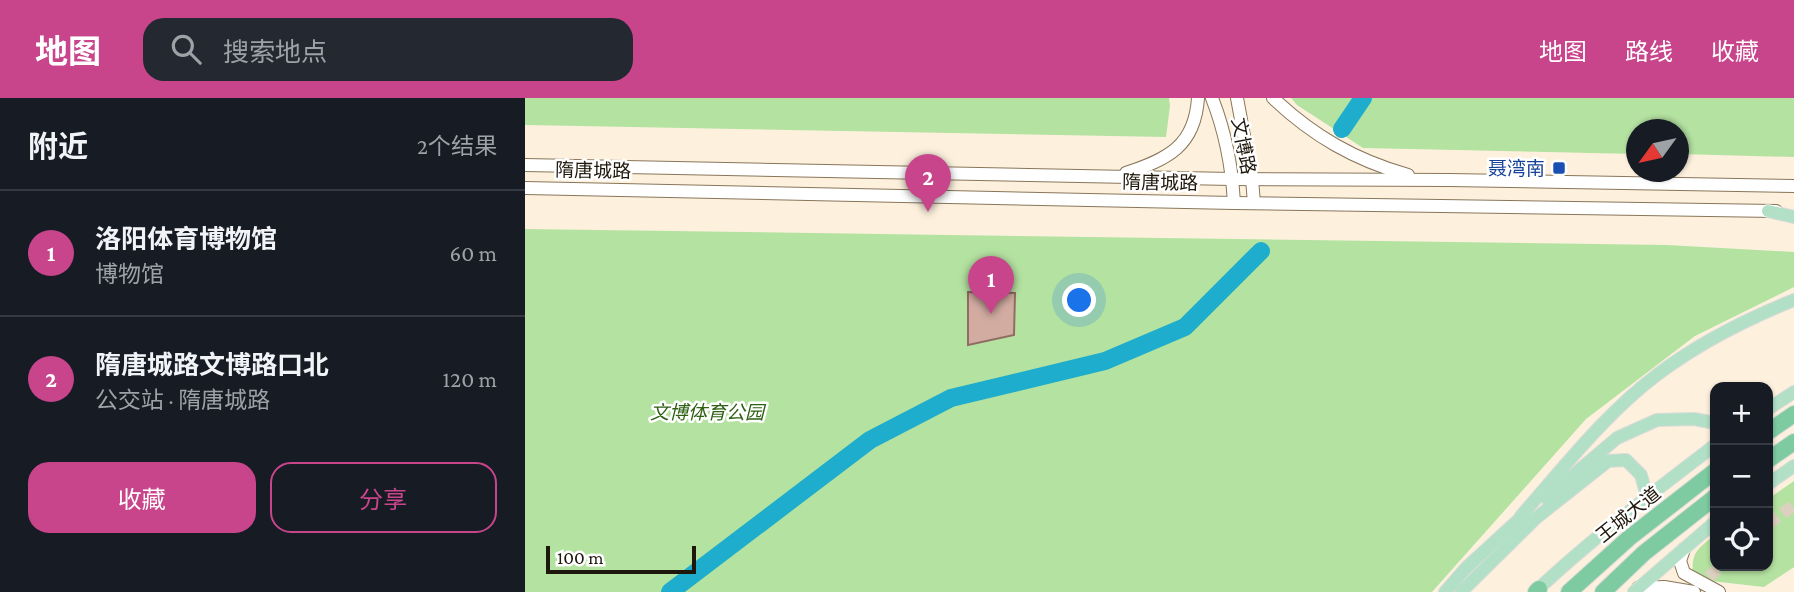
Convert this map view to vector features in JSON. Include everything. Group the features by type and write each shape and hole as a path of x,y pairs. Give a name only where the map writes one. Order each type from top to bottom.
{"highway":[{"path":"1773,429 1794,414"},
{"path":"1773,457 1794,442"},
{"name":"王城大道","path":"1569,592 1629,538 1710,475"},
{"path":"1603,592 1644,554 1710,502"}],"main road":[{"path":"1116,176 1154,163 1180,147 1197,118 1198,98"},
{"name":"文博路","path":"1212,98 1218,112 1232,179 1234,203"},
{"name":"文博路","path":"1237,98 1254,203"},
{"path":"1273,98 1311,131 1344,151 1382,167 1426,179"},
{"name":"隋唐城路","path":"525,165 1232,179 1426,179 1794,186"},
{"name":"隋唐城路","path":"525,188 1794,212"},
{"path":"1768,211 1794,217"},
{"path":"1445,592 1521,516 1615,411 1658,373 1705,343 1766,311 1794,300"},
{"path":"1773,406 1794,392"},
{"path":"1521,516 1617,438 1657,420 1694,419 1710,422"},
{"path":"1537,591 1647,497 1710,450"},
{"path":"1461,592 1536,518 1608,461 1626,460 1641,475 1647,497"},
{"path":"1773,481 1794,466"},
{"path":"1636,590 1710,526"},
{"path":"1683,549 1681,561 1684,573 1715,591"},
{"path":"1636,590 1664,586 1694,592"}],"green space":[{"path":"525,98 1169,98 1170,106 1166,137 525,125"},
{"path":"1291,98 1794,98 1794,157 1689,154 1689,119 1626,119 1626,154 1363,148 1297,105"},
{"name":"文博体育公园","path":"525,229 1667,245 1794,252 1794,287 1695,336 1586,419 1432,592 525,592"},
{"path":"1794,481 1794,567 1764,587 1702,580 1693,574 1695,555 1710,539 1710,571 1773,571 1773,496"}],"building":[{"path":"968,292 1015,293 1014,335 968,345"}],"waterway":[{"path":"1342,129 1363,98"},
{"path":"670,592 870,440 951,398 1105,361 1185,327 1261,251"}],"tunnel":[{"path":"1773,520 1794,505"},
{"path":"1695,589 1715,571"}],"place":[{"name":"聂湾南","path":"1559,168"},
{"name":"隋唐城路文博路口北","path":"928,212"},
{"name":"洛阳体育博物馆","path":"991,314"}]}
